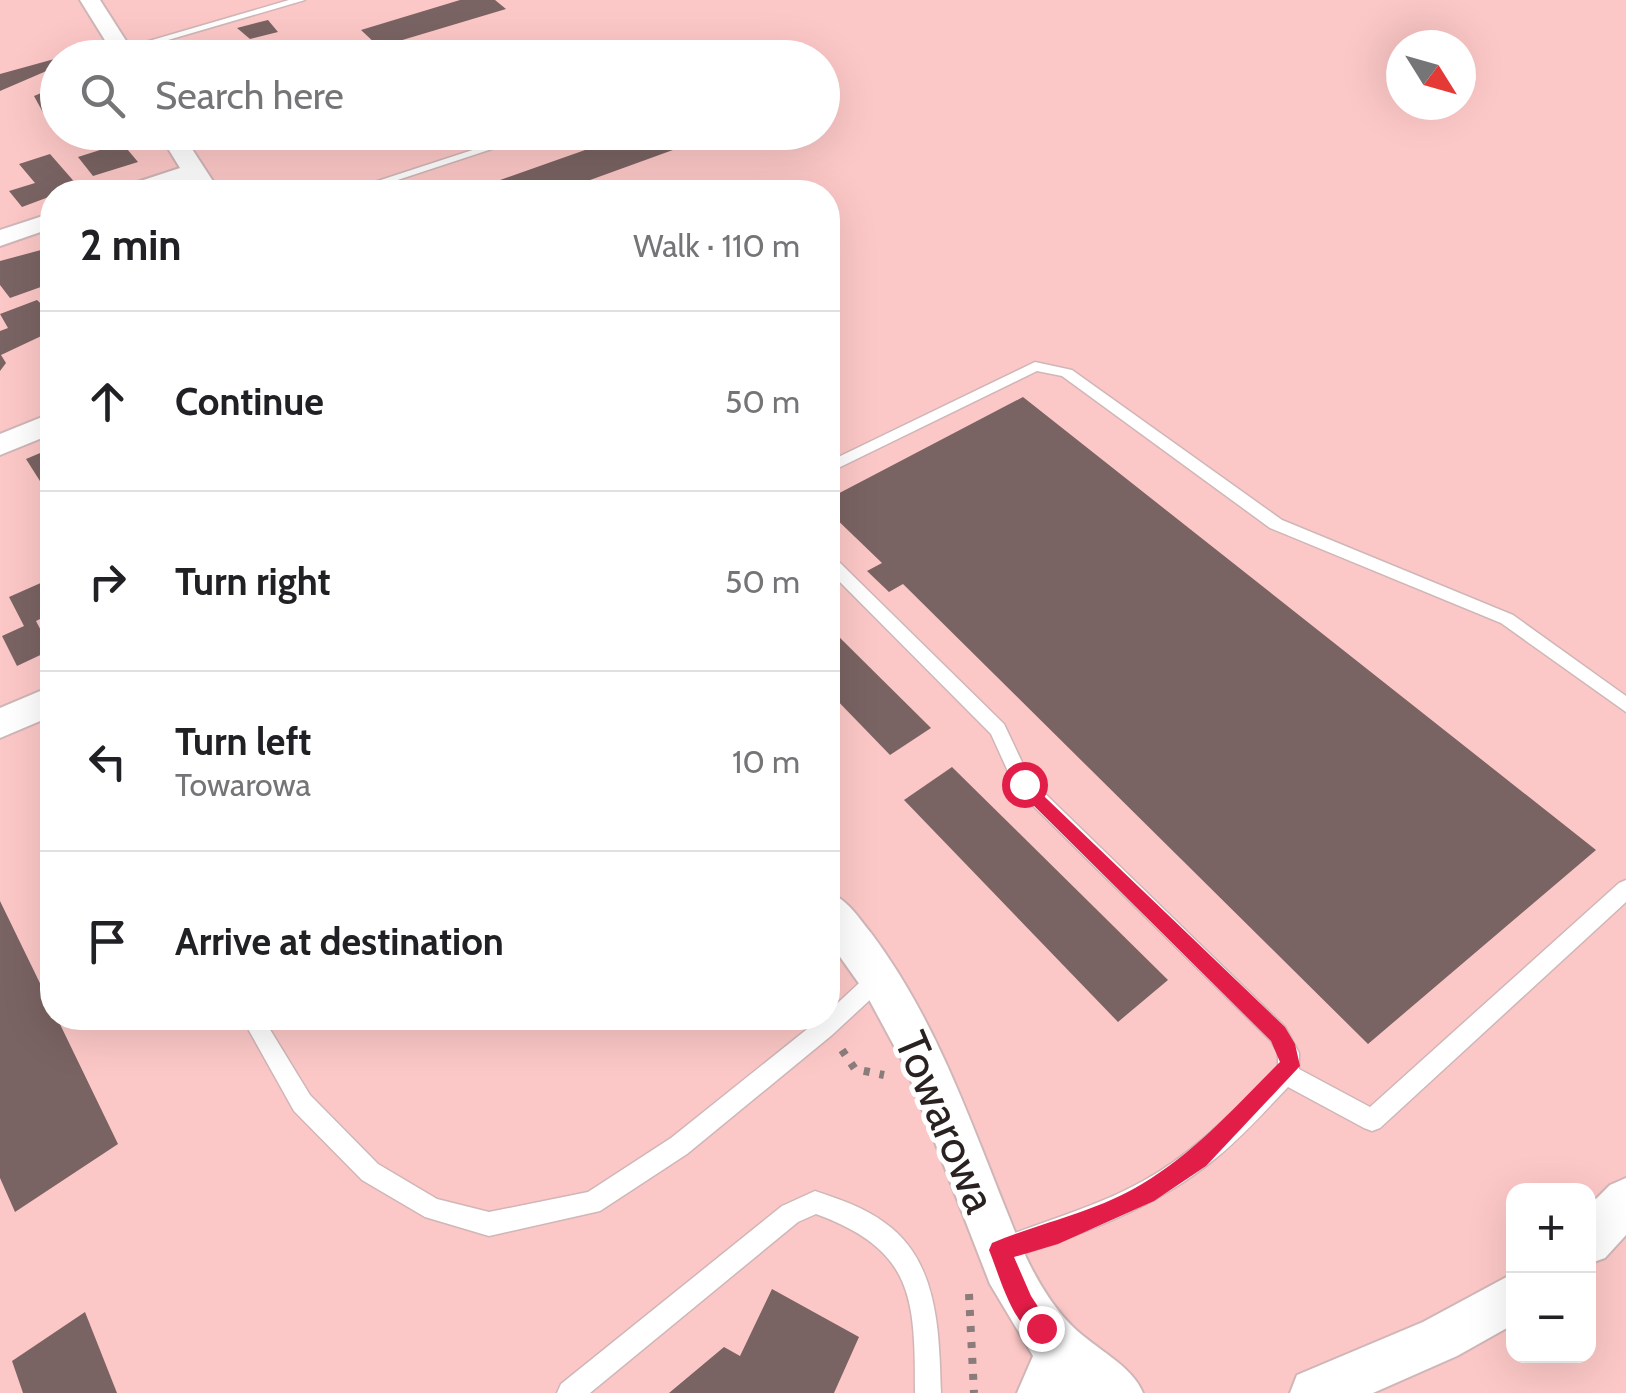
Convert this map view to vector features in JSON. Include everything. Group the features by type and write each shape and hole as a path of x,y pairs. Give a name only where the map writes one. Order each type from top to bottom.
{"street":[{"path":"90,0 116,40"},
{"path":"181,150 200,180"},
{"path":"167,180 194,171"},
{"path":"0,238 40,224"},
{"path":"0,444 40,428"},
{"path":"0,724 40,706"},
{"name":"Towarowa","path":"840,926 904,1018 944,1105 1052,1372 1118,1393"},
{"path":"1596,1232 1626,1201"},
{"path":"1315,1393 1440,1339 1506,1302"}],"lane":[{"path":"170,40 300,0"},
{"path":"388,180 482,150"},
{"path":"840,462 1034,366 1067,373 1276,524 1507,618 1626,706"},
{"path":"840,573 998,730 1024,784 1278,1034 1288,1055 1290,1066 1286,1074 1199,1159 1147,1194 1058,1233 1000,1250"},
{"path":"1286,1074 1372,1120 1626,889"},
{"path":"840,1015 879,978"},
{"path":"259,1030 302,1103 370,1172 433,1209 490,1224 592,1203 679,1146 824,1030"},
{"path":"570,1393 790,1214 815,1202 849,1212 890,1237 911,1266 928,1330 928,1393"}],"shaded area":[{"path":"0,0 1626,0 1626,1393 0,1393"}],"building":[{"path":"460,0 495,0 506,9 402,40 372,40 361,30"},
{"path":"268,20 278,32 250,39 237,28"},
{"path":"40,63 40,74 0,91 0,74"},
{"path":"100,150 128,150 138,162 93,176 78,157"},
{"path":"585,150 673,150 590,180 500,180"},
{"path":"50,154 73,180 40,180 40,200 22,207 9,191 35,183 19,164"},
{"path":"40,250 40,287 10,298 0,285 0,261"},
{"path":"37,300 40,303 40,337 1,355 6,363 0,371 0,331 8,328 0,314"},
{"path":"1023,397 1596,850 1368,1044 903,584 889,592 867,571 882,563 840,523 840,493"},
{"path":"40,453 40,481 26,459"},
{"path":"40,583 40,619 36,621 40,629 40,655 17,666 2,636 24,626 9,597"},
{"path":"840,638 931,728 890,755 840,703"},
{"path":"952,767 1168,980 1118,1022 904,800"},
{"path":"0,901 40,983 40,1030 63,1030 118,1144 15,1212 0,1178"},
{"path":"772,1289 859,1337 834,1393 669,1393 724,1347 740,1356"},
{"path":"85,1312 117,1393 23,1393 12,1361"}],"route":[{"path":"1024,784 1278,1034 1286,1044 1290,1066 1199,1159 1147,1194 1058,1233 1000,1250 1023,1304 1041,1328"}]}
